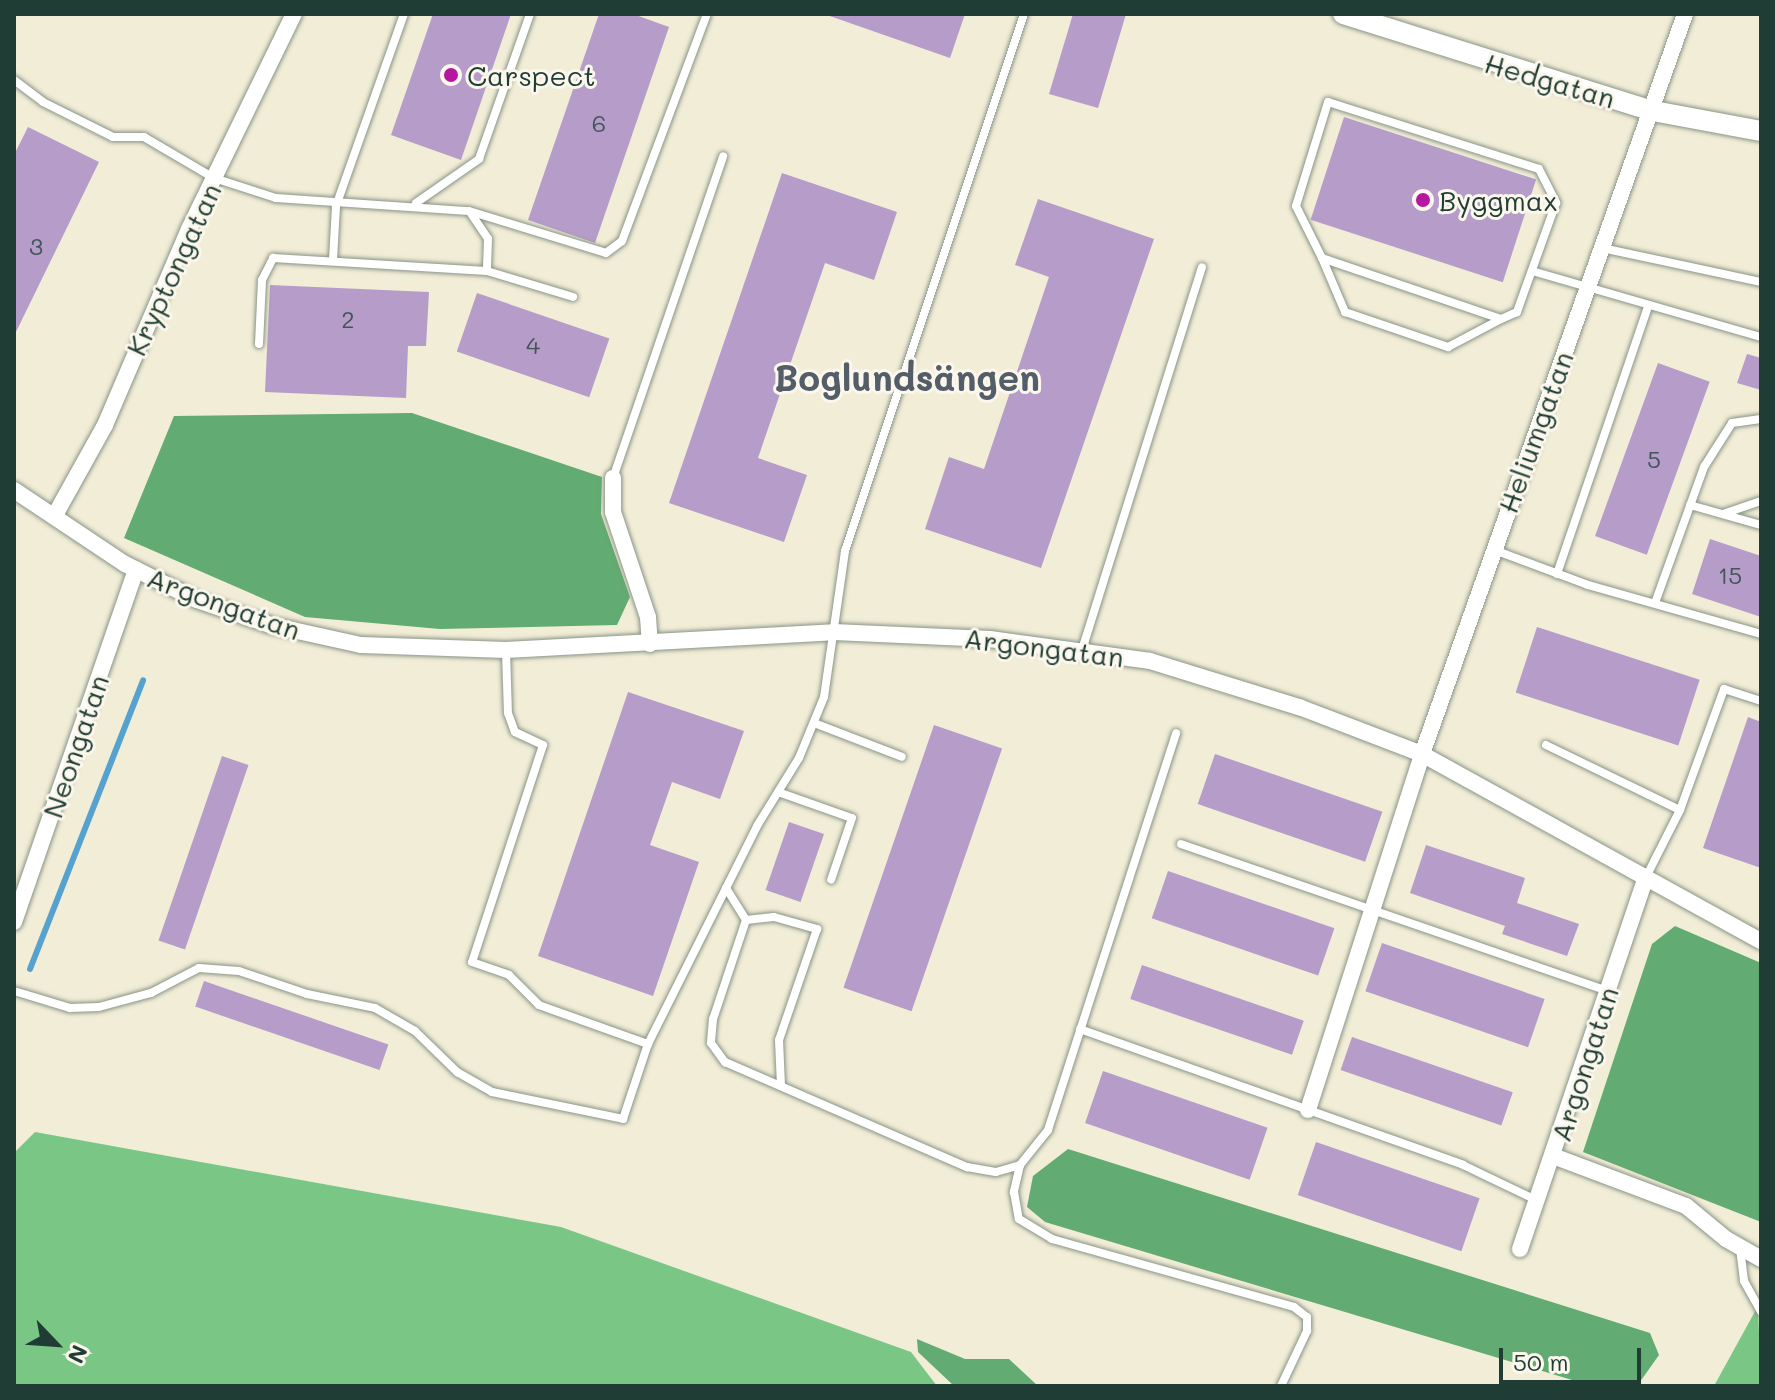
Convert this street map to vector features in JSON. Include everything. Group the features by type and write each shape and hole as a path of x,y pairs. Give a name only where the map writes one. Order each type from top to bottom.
{"street":[{"name":"Hedgatan","path":"1343,14 1653,111 1761,131"},
{"name":"Heliumgatan","path":"1422,754 1685,14"},
{"name":"Kryptongatan","path":"55,515 105,425 214,178 294,17"},
{"path":"613,478 613,512 648,617 650,644"},
{"name":"Argongatan","path":"14,490 136,570 197,600 316,637 408,651 650,644 834,632 939,634 1082,650 1225,682 1422,754 1761,941"},
{"name":"Neongatan","path":"14,922 136,570"},
{"path":"1308,1110 1422,754"},
{"name":"Argongatan","path":"1520,1249 1645,879"},
{"path":"1553,1156 1686,1206 1740,1248 1761,1259"}],"lane":[{"path":"333,260 336,206 404,14"},
{"path":"416,204 479,159 530,14"},
{"path":"14,80 57,109 113,137 144,137 214,178 276,198 336,206 416,204 469,211 595,252 615,250 707,14"},
{"path":"14,991 70,1008 99,1007 151,993 199,968 239,971 307,994 375,1008 415,1031 457,1072 492,1092 623,1119 648,1044 814,723 834,632 845,551 1024,14"},
{"path":"1328,102 1539,169 1556,203 1517,312 1448,347 1345,312 1322,258 1296,206 1328,102"},
{"path":"613,478 723,156"},
{"path":"469,211 488,239 487,271"},
{"path":"1602,248 1761,282"},
{"path":"259,344 262,280 273,258 487,271 573,297"},
{"path":"1322,258 1501,319"},
{"path":"1082,650 1202,267"},
{"path":"1532,271 1587,290 1761,337"},
{"path":"1557,574 1648,307"},
{"path":"1655,603 1704,467 1732,423 1761,419"},
{"path":"1722,514 1761,501"},
{"path":"1690,505 1761,525"},
{"path":"1493,550 1557,574 1761,634"},
{"path":"506,650 508,713 515,732 543,745 472,962 509,975 539,1005 648,1044"},
{"path":"1645,879 1680,810 1724,689 1761,701"},
{"path":"814,723 902,757"},
{"path":"1176,733 1048,1130 1020,1165 1014,1192 1019,1219 1052,1239 1294,1307 1307,1317 1307,1331 1281,1386"},
{"path":"1546,745 1680,810"},
{"path":"778,792 852,818 831,880"},
{"path":"1181,844 1608,991"},
{"path":"726,888 746,920"},
{"path":"746,920 774,917 817,929 779,1040 781,1086"},
{"path":"746,920 713,1019 711,1043 725,1062 967,1167 996,1172 1020,1165"},
{"path":"1080,1029 1463,1165 1537,1201"},
{"path":"1740,1248 1744,1281 1761,1312"}],"green space":[{"path":"412,413 602,477 601,514 630,597 617,625 440,629 305,617 124,538 174,416"},
{"path":"1675,926 1761,963 1761,1222 1583,1152 1652,944"},
{"path":"35,1132 561,1227 911,1352 937,1386 14,1386 14,1153"},
{"path":"1068,1149 1650,1333 1659,1355 1637,1386 1592,1386 1045,1222 1027,1207 1033,1176"},
{"path":"1758,1306 1761,1386 1714,1386"},
{"path":"917,1339 965,1359 1009,1359 1038,1386 954,1386 918,1352"}],"building":[{"name":"Carspect","path":"433,14 511,14 461,160 391,135"},
{"path":"599,14 633,14 669,27 595,243 528,220"},
{"path":"824,14 965,14 950,58"},
{"path":"1073,14 1126,14 1098,108 1049,94"},
{"name":"Byggmax","path":"1344,117 1536,179 1503,282 1311,220"},
{"path":"28,127 99,162 14,336 14,155"},
{"path":"782,173 897,212 874,280 825,263 758,458 807,475 784,542 669,503"},
{"path":"1038,199 1154,239 1041,568 925,529 949,457 984,469 1049,277 1015,265"},
{"path":"270,285 429,292 426,346 408,346 406,398 265,392"},
{"path":"477,293 609,339 589,397 457,352"},
{"path":"1747,354 1761,358 1761,390 1737,383"},
{"path":"1658,363 1710,382 1647,555 1595,536"},
{"path":"1710,539 1761,556 1761,617 1692,594"},
{"path":"1537,627 1700,680 1678,745 1516,693"},
{"path":"628,692 744,731 720,799 672,782 650,845 699,862 653,996 538,956"},
{"path":"1748,717 1761,722 1761,868 1703,848"},
{"path":"934,725 1002,748 912,1011 843,988"},
{"path":"1215,754 1382,812 1365,862 1198,804"},
{"path":"222,756 248,765 185,949 159,940"},
{"path":"789,822 824,834 801,902 766,890"},
{"path":"1426,845 1525,878 1517,903 1579,924 1567,956 1502,934 1505,926 1410,893"},
{"path":"1168,871 1334,928 1318,976 1152,918"},
{"path":"1382,943 1545,999 1528,1047 1365,991"},
{"path":"1142,965 1304,1021 1292,1055 1130,999"},
{"path":"204,981 388,1044 380,1070 195,1007"},
{"path":"1352,1037 1513,1092 1501,1125 1341,1070"},
{"path":"1103,1071 1268,1128 1250,1180 1085,1123"},
{"path":"1316,1142 1480,1198 1461,1251 1298,1195"}],"waterway":[{"path":"30,969 143,680"}],"place":[{"name":"Carspect","path":"451,75"},
{"name":"Byggmax","path":"1423,200"}],"district":[{"name":"Boglundsängen","path":"907,377"}]}
